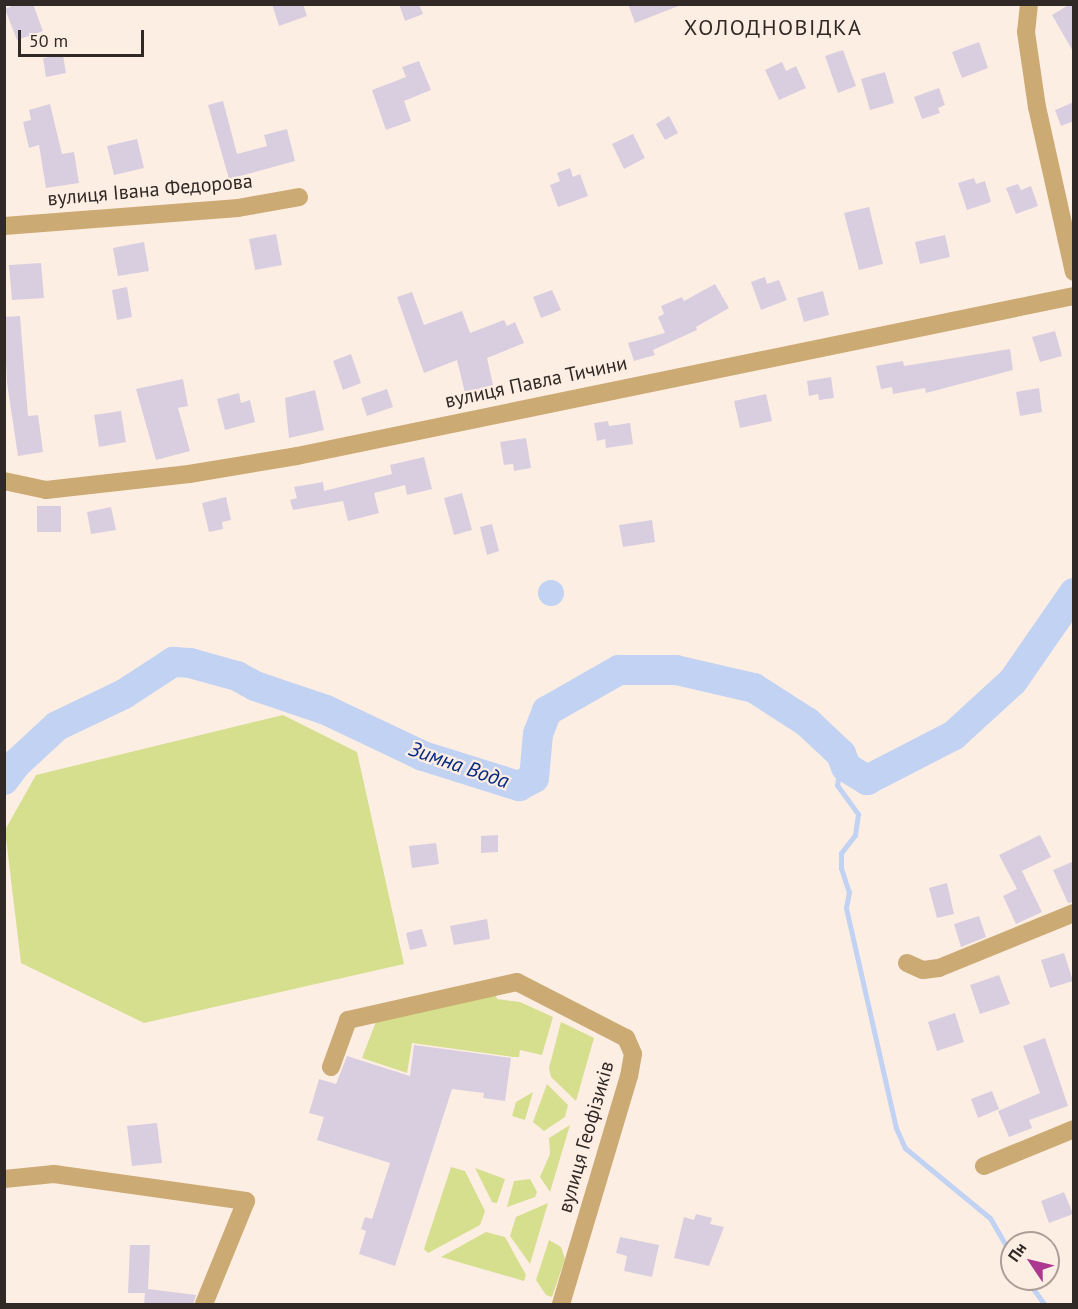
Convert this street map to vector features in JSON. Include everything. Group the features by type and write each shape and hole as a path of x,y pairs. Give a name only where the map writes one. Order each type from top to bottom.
{"street":[{"path":"1029,4 1026,32 1037,107 1074,272"},
{"name":"вулиця Івана Федорова","path":"4,226 238,208 299,197"},
{"name":"вулиця Павла Тичини","path":"4,481 46,490 189,474 297,456 1074,296"},
{"path":"907,963 923,970 939,968 1074,913"},
{"name":"вулиця Геофізиків","path":"331,1067 348,1020 517,982 626,1038 633,1054 629,1076 561,1305"},
{"path":"984,1166 1074,1128"},
{"path":"4,1179 54,1174 246,1201 204,1305"}],"green space":[{"path":"283,715 357,752 404,964 144,1023 21,963 5,830 36,775"},
{"path":"495,993 497,999 520,1002 553,1017 542,1055 520,1050 519,1057 513,1057 412,1043 407,1073 362,1058 377,1019"},
{"path":"561,1022 594,1038 576,1101 551,1077 549,1068"},
{"path":"547,1084 568,1105 565,1117 544,1131 533,1122"},
{"path":"533,1092 525,1120 512,1116 516,1102"},
{"path":"570,1125 550,1192 540,1177 550,1154 549,1138"},
{"path":"451,1167 465,1171 485,1211 480,1225 428,1253 424,1249"},
{"path":"475,1168 505,1179 497,1203 492,1202"},
{"path":"530,1179 537,1192 535,1197 507,1207 514,1181"},
{"path":"548,1203 530,1264 510,1236 516,1217"},
{"path":"486,1232 505,1237 526,1275 524,1281 441,1257"},
{"path":"549,1240 561,1247 565,1259 552,1297 546,1295 536,1280"}],"water":[{"path":"551,580 560,584 564,593 560,602 551,606 542,602 538,593 542,584"}],"building":[{"path":"16,4 33,4 43,31 17,40 5,9"},
{"path":"272,4 303,4 307,16 279,26"},
{"path":"399,4 419,4 423,14 405,21"},
{"path":"628,4 680,4 681,5 635,23"},
{"path":"1074,4 1074,53 1052,15"},
{"path":"979,42 988,68 962,78 952,52"},
{"path":"843,50 856,86 838,93 825,56"},
{"path":"63,55 66,73 46,77 43,58"},
{"path":"419,61 431,90 404,101 411,121 386,130 372,90 406,77 402,67"},
{"path":"782,62 786,71 796,66 806,88 779,100 765,70"},
{"path":"885,72 894,103 870,110 861,79"},
{"path":"939,88 945,105 938,108 940,113 922,119 914,97"},
{"path":"223,101 237,154 267,146 264,135 287,129 295,161 229,179 208,105"},
{"path":"1074,102 1074,121 1061,126 1055,110"},
{"path":"50,104 62,154 74,152 79,183 46,188 39,145 29,148 23,122 31,120 29,110"},
{"path":"669,116 678,133 665,140 656,124"},
{"path":"633,134 645,158 624,169 612,144"},
{"path":"137,139 144,168 114,175 107,146"},
{"path":"570,168 573,177 580,174 588,196 558,207 550,185 560,181 557,173"},
{"path":"974,178 976,184 985,181 991,202 967,210 958,183"},
{"path":"1018,184 1021,190 1031,186 1038,206 1016,214 1006,188"},
{"path":"869,207 883,264 859,270 844,213"},
{"path":"276,234 282,265 255,270 249,239"},
{"path":"945,235 950,257 920,264 915,242"},
{"path":"144,242 149,271 118,276 113,248"},
{"path":"41,263 44,298 12,300 9,265"},
{"path":"765,277 767,284 779,280 787,300 761,310 751,282"},
{"path":"715,284 729,308 696,327 697,330 653,350 655,355 634,361 628,343 665,333 658,317 664,314 661,306 682,297 684,301"},
{"path":"127,287 132,317 117,320 112,290"},
{"path":"552,290 561,310 541,318 533,297"},
{"path":"823,291 829,315 804,322 797,298"},
{"path":"412,292 424,325 462,311 470,333 504,320 507,326 515,322 524,343 487,358 493,385 465,393 457,360 424,373 397,297"},
{"path":"20,316 28,416 38,415 43,452 18,456 7,383 4,317"},
{"path":"1055,331 1062,356 1040,362 1032,337"},
{"path":"1010,349 1013,370 926,393 925,388 893,394 892,387 881,389 876,366 903,361 904,366"},
{"path":"351,354 361,383 343,390 333,361"},
{"path":"831,377 834,398 819,400 818,394 809,396 807,381"},
{"path":"183,379 188,406 178,408 190,451 156,460 136,389"},
{"path":"1039,388 1042,412 1020,416 1016,392"},
{"path":"387,389 393,407 367,416 361,398"},
{"path":"315,390 324,430 289,438 285,398"},
{"path":"239,393 241,403 250,400 255,422 225,430 217,399"},
{"path":"766,394 772,421 740,428 734,401"},
{"path":"121,411 126,442 99,447 94,415"},
{"path":"608,421 609,426 630,423 633,444 606,448 605,439 597,441 594,423"},
{"path":"526,438 531,468 514,471 513,464 504,465 500,442"},
{"path":"424,457 432,489 407,495 405,485 374,493 379,513 348,521 343,501 293,510 290,500 297,498 294,487 323,482 324,491 392,474 390,465"},
{"path":"462,493 472,530 454,535 444,498"},
{"path":"226,497 231,520 222,522 223,529 209,532 202,503"},
{"path":"37,506 61,506 61,532 37,532"},
{"path":"111,507 116,530 91,534 87,512"},
{"path":"652,520 655,542 623,547 619,525"},
{"path":"492,524 499,551 487,555 480,527"},
{"path":"498,835 498,852 481,853 481,836"},
{"path":"1040,835 1051,857 1022,871 1042,912 1016,924 1003,896 1017,889 999,855"},
{"path":"436,843 439,864 412,868 409,846"},
{"path":"1074,861 1074,902 1068,903 1053,870"},
{"path":"947,883 954,914 937,918 929,888"},
{"path":"979,916 986,937 961,947 954,924"},
{"path":"487,919 490,939 454,945 450,926"},
{"path":"422,929 427,946 410,950 406,933"},
{"path":"1064,953 1073,981 1050,988 1041,960"},
{"path":"999,975 1010,1004 980,1014 970,985"},
{"path":"955,1013 964,1042 937,1051 928,1022"},
{"path":"1045,1038 1068,1106 1029,1120 1032,1128 1009,1137 998,1111 1040,1093 1023,1046"},
{"path":"414,1045 511,1058 505,1101 483,1098 484,1093 452,1089 395,1266 359,1254 366,1231 361,1229 365,1217 372,1219 390,1163 317,1140 324,1117 309,1113 319,1079 336,1084 347,1056 410,1076"},
{"path":"992,1091 999,1109 978,1118 971,1099"},
{"path":"157,1123 162,1163 132,1166 127,1126"},
{"path":"1064,1192 1073,1214 1049,1223 1041,1201"},
{"path":"696,1214 712,1218 710,1224 724,1227 709,1266 674,1258 684,1217 694,1220"},
{"path":"620,1237 659,1245 652,1277 624,1271 627,1256 616,1253"},
{"path":"130,1245 150,1245 148,1289 196,1295 193,1305 144,1305 145,1293 128,1293"}],"waterway":[{"name":"Зимна Вода","path":"4,780 17,763 57,726 124,694 173,662 190,663 237,676 255,686 326,710 423,756 519,786 534,778 538,734 547,711 619,670 676,670 754,688 807,722 841,754 846,767 867,780 954,735 1013,681 1074,593"},
{"path":"841,754 837,785 858,814 855,835 841,853 841,868 849,892 846,908 896,1128 905,1148 990,1218 1000,1235"},
{"path":"1035,1291 1044,1304"}],"district":[{"name":"ХОЛОДНОВІДКА","path":"773,28"}]}
